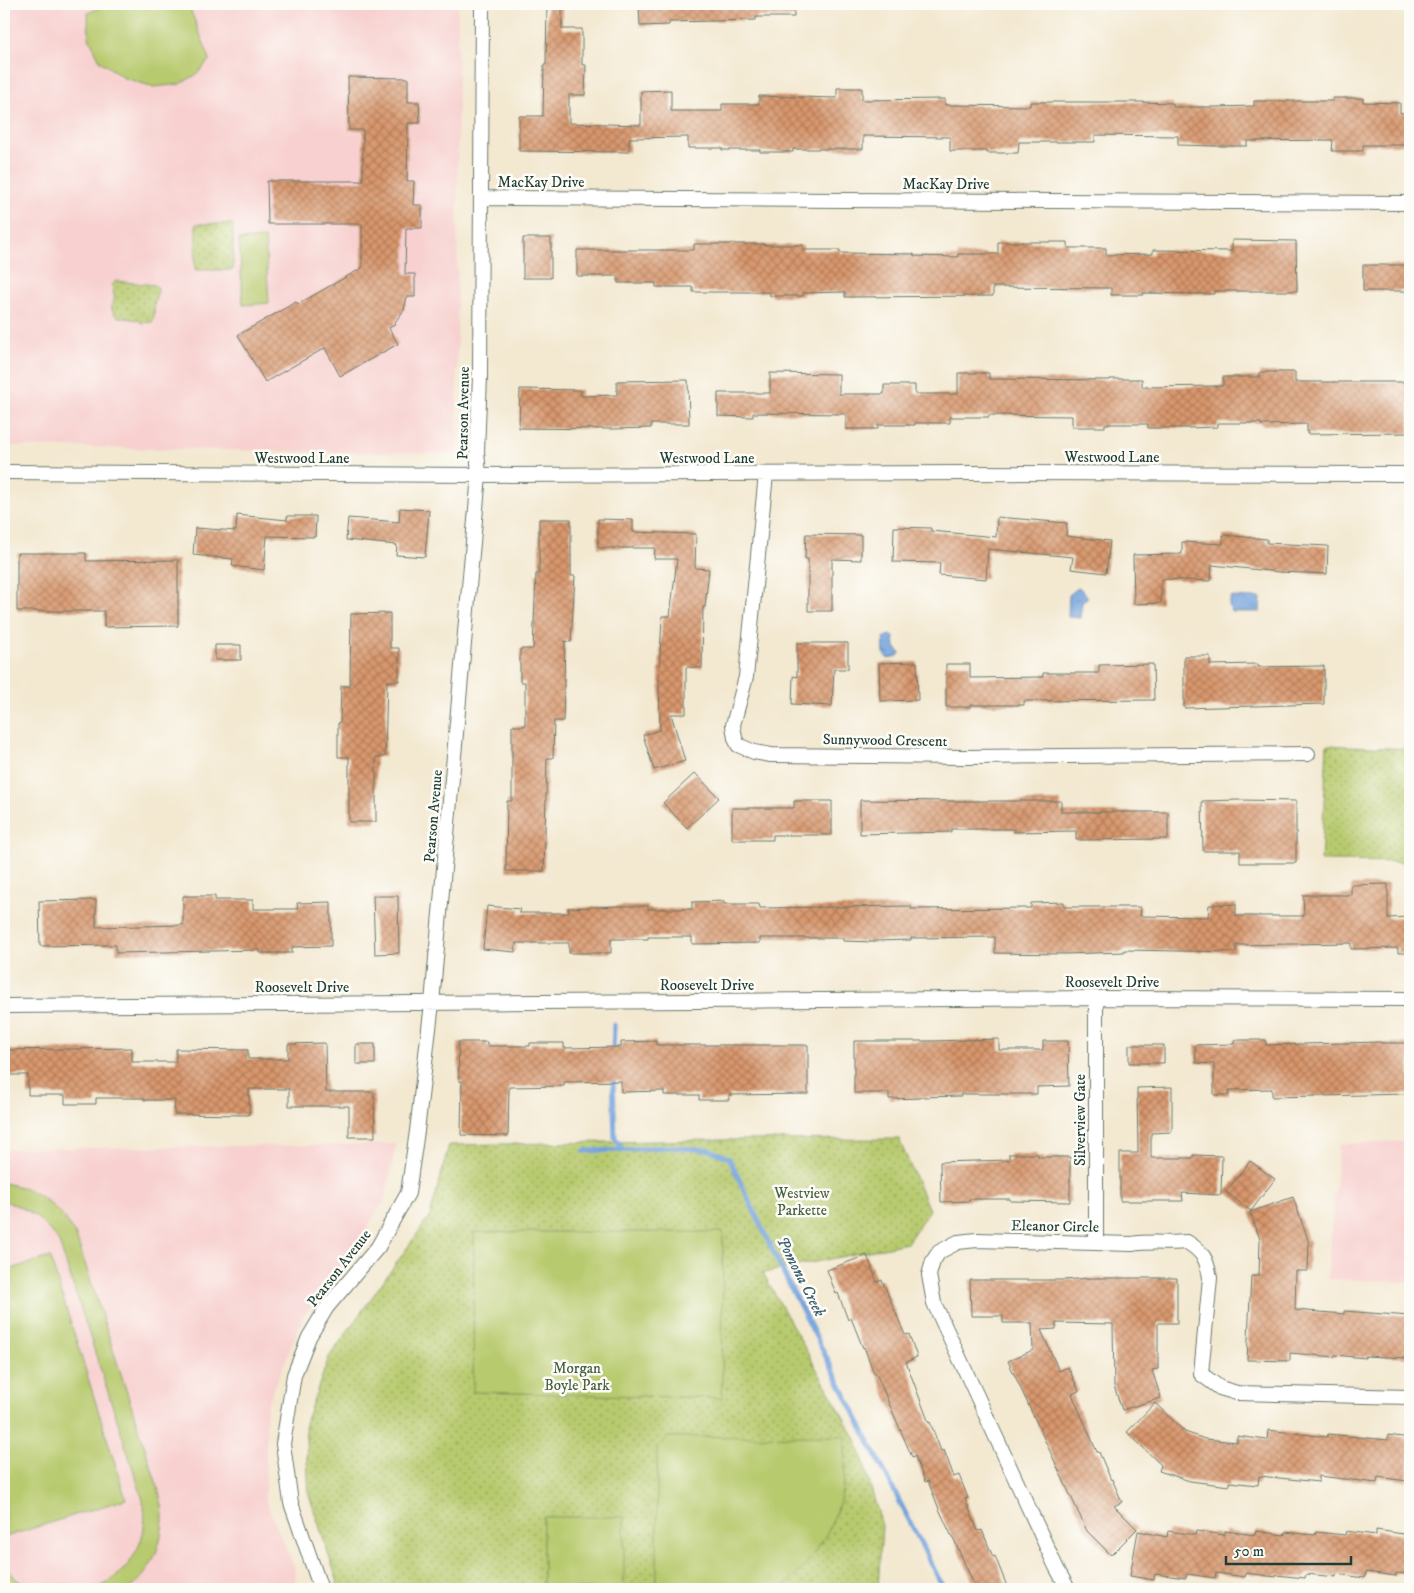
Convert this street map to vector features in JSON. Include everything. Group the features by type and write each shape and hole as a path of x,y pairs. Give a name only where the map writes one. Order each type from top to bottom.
{"street":[{"name":"Pearson Avenue","path":"321,1589 291,1503 283,1444 294,1375 309,1337 328,1307 378,1247 408,1193 417,1131 432,1003 479,476 477,451 480,376 482,4"},
{"name":"MacKay Drive","path":"481,198 1410,203"},
{"name":"Westwood Lane","path":"4,472 479,476 1410,474"},
{"name":"Sunnywood Crescent","path":"766,474 746,677 733,725 734,738 738,745 754,752 771,755 973,757 1308,754"},
{"name":"Roosevelt Drive","path":"4,1006 1096,998 1410,999"},
{"name":"Silverview Gate","path":"1096,998 1096,1243"},
{"name":"Eleanor Circle","path":"1068,1589 1056,1567 934,1303 929,1275 939,1252 958,1242 976,1240 1132,1244 1150,1241 1187,1242 1204,1255 1208,1267 1210,1286 1201,1374 1220,1388 1237,1393 1410,1397"}],"shaded area":[{"path":"4,4 458,4 457,454 4,446"},
{"path":"1410,1141 1410,1282 1327,1279 1339,1144"},
{"path":"396,1144 385,1200 350,1254 304,1315 267,1405 265,1499 294,1566 297,1589 4,1589 4,1149"}],"green space":[{"path":"109,4 188,4 210,59 197,74 180,84 154,87 124,78 100,61 89,37 88,13"},
{"path":"196,224 233,224 233,270 195,270"},
{"path":"265,238 269,303 243,305 239,240"},
{"path":"116,281 155,285 158,288 152,322 142,323 134,319 116,316 112,308 114,297 112,285"},
{"path":"1327,745 1410,749 1410,862 1321,861"},
{"name":"Morgan Boyle Park","path":"899,1139 929,1210 907,1243 763,1273 858,1443 882,1526 878,1589 338,1589 337,1580 309,1495 305,1423 329,1357 430,1216 449,1145 710,1140"},
{"path":"4,1183 24,1188 43,1198 61,1215 76,1236 159,1491 163,1509 161,1536 150,1565 138,1582 130,1589 94,1589 117,1576 134,1556 143,1532 145,1519 140,1492 59,1242 35,1216 22,1208 4,1201"},
{"path":"474,1232 723,1232 722,1398 473,1392"},
{"path":"50,1257 126,1499 5,1537 4,1271"},
{"path":"845,1436 844,1482 836,1513 814,1554 804,1567 781,1589 657,1589 657,1448 668,1437"},
{"path":"543,1517 624,1517 624,1589 543,1589"},
{"path":"4,1565 17,1580 34,1589 4,1589"}],"water":[{"path":"1079,587 1088,597 1082,603 1080,618 1068,617 1069,595"},
{"path":"1231,597 1261,598 1260,612 1231,612 1229,605"},
{"path":"890,635 894,637 895,647 900,653 898,656 889,659 886,658 883,647 884,638"}],"building":[{"path":"547,4 562,4 562,29 582,29 582,65 586,65 585,95 569,95 569,123 641,125 641,91 671,90 671,111 722,111 722,104 759,104 759,96 837,98 837,88 862,88 862,100 945,99 945,105 1030,106 1030,102 1140,102 1173,103 1173,107 1216,107 1254,106 1254,101 1333,101 1333,98 1363,98 1363,102 1400,103 1400,113 1410,112 1410,145 1363,145 1363,151 1332,151 1333,140 1247,141 1247,146 1216,146 1178,145 1178,136 1095,135 1095,142 1019,142 1018,153 987,153 987,151 950,151 950,137 863,136 863,149 793,149 793,152 760,152 760,150 688,148 688,137 629,138 629,152 519,151 519,116 543,116"},
{"path":"639,4 794,4 794,17 756,17 756,20 669,22 669,25 640,26"},
{"path":"348,77 408,78 408,102 419,102 420,123 408,123 407,181 414,181 413,205 422,205 422,228 406,228 405,274 415,274 415,297 407,297 404,310 395,322 396,324 389,328 398,344 340,376 325,348 265,382 238,335 362,268 362,224 268,224 267,181 363,181 363,130 349,130"},
{"path":"523,238 551,238 551,278 523,278"},
{"path":"1232,240 1296,241 1297,291 1214,291 1214,294 1143,293 1143,295 1111,295 1111,288 993,287 993,296 845,297 845,292 803,293 803,296 770,296 770,292 693,292 693,287 656,287 656,283 618,283 618,276 577,276 577,250 694,250 694,244 764,244 803,245 803,250 840,250 840,253 914,254 914,256 958,257 958,254 998,254 998,242 1068,242 1068,248 1106,248 1106,255 1153,254 1153,250 1232,251"},
{"path":"1363,265 1410,265 1410,291 1363,291"},
{"path":"1260,372 1295,372 1295,382 1409,382 1409,433 1307,434 1307,424 1261,425 1261,423 1218,423 1218,427 1186,428 1148,428 1148,424 1105,424 1105,427 1072,427 1072,416 989,415 989,417 950,417 950,423 878,425 878,429 846,429 846,414 753,413 753,417 718,416 718,393 770,393 770,373 839,374 839,394 884,394 884,385 915,385 915,394 958,394 958,373 989,373 989,379 1142,379 1142,387 1223,386 1223,377 1260,377"},
{"path":"688,380 689,424 651,424 651,428 612,429 519,428 520,389 581,390 581,396 617,395 617,381"},
{"path":"400,508 429,510 425,557 396,555 397,545 346,540 348,518 399,522"},
{"path":"237,515 287,520 287,516 316,516 315,537 267,536 264,570 232,566 233,559 193,555 195,528 236,531"},
{"path":"997,517 1067,523 1066,536 1110,541 1106,573 1071,569 1073,557 988,549 986,579 939,575 940,563 893,562 894,527 931,528 931,531 996,537"},
{"path":"539,519 571,519 571,576 575,576 571,642 565,641 563,721 554,721 553,758 547,758 544,871 506,871 507,801 512,801 512,726 525,726 525,682 520,682 520,649 533,649 536,574 539,574"},
{"path":"598,519 633,520 633,532 696,534 695,568 709,569 705,607 703,607 702,668 686,667 686,714 671,714 685,761 654,770 643,735 660,730 659,675 662,616 670,616 677,559 654,559 655,548 598,548"},
{"path":"806,534 861,535 861,560 832,559 832,611 808,611 808,559 805,559"},
{"path":"1223,535 1267,539 1267,543 1328,546 1327,574 1279,572 1212,565 1211,581 1161,579 1161,603 1134,604 1133,555 1182,554 1182,542 1223,544"},
{"path":"17,553 86,553 86,561 178,560 178,626 104,627 104,611 17,611"},
{"path":"390,613 390,648 399,648 399,681 387,681 385,757 376,757 376,822 349,822 349,757 338,757 338,723 340,723 341,686 350,686 351,614"},
{"path":"797,643 848,643 848,669 834,669 832,706 792,704 793,676 797,677"},
{"path":"215,645 241,645 241,660 215,660"},
{"path":"1184,656 1210,656 1210,665 1258,664 1258,667 1324,666 1324,704 1184,708"},
{"path":"917,662 918,700 880,701 879,663"},
{"path":"946,664 970,664 970,678 1043,677 1043,673 1099,673 1099,665 1153,664 1154,700 1024,701 1024,705 946,707"},
{"path":"695,773 719,798 687,828 663,803"},
{"path":"860,800 1061,801 1061,812 1168,812 1168,839 1076,840 1076,831 1014,832 1014,829 951,829 951,832 860,834"},
{"path":"794,801 832,801 832,835 773,835 773,840 732,840 732,808 794,808"},
{"path":"1202,801 1296,801 1296,863 1240,863 1240,851 1203,851"},
{"path":"1388,884 1388,918 1410,917 1410,953 1398,953 1398,948 1351,949 1351,943 1236,945 1236,952 1124,950 1124,952 1064,954 995,953 995,937 911,938 911,940 874,942 843,941 843,938 760,938 760,943 692,944 692,937 648,937 648,939 611,939 611,953 569,953 569,943 516,943 515,952 483,949 487,906 520,909 519,913 569,913 568,908 620,906 648,906 648,909 692,909 692,902 724,901 724,904 759,904 760,908 911,906 911,909 1031,908 1031,903 1064,902 1064,907 1141,907 1140,916 1208,917 1209,905 1236,904 1236,916 1304,916 1303,895 1351,895 1351,885"},
{"path":"183,896 215,896 215,900 253,900 253,909 298,909 297,903 331,902 331,946 292,947 292,953 260,953 260,950 116,953 116,945 40,946 39,901 96,900 96,927 183,925"},
{"path":"373,896 398,896 399,953 375,954"},
{"path":"999,1039 999,1050 1043,1050 1043,1041 1068,1041 1069,1086 1037,1087 1037,1094 961,1094 961,1096 921,1098 889,1099 889,1093 854,1093 854,1041"},
{"path":"1234,1040 1266,1040 1266,1045 1410,1043 1410,1094 1272,1097 1272,1089 1229,1090 1229,1095 1214,1095 1214,1064 1196,1063 1195,1045 1234,1044"},
{"path":"656,1041 656,1045 808,1045 808,1094 729,1095 729,1100 699,1100 699,1095 664,1095 664,1091 621,1092 621,1081 564,1082 564,1086 509,1087 508,1136 461,1135 462,1081 459,1081 458,1042 487,1042 487,1046 530,1046 530,1043 564,1043 564,1048 621,1047 621,1042"},
{"path":"325,1043 326,1092 374,1092 375,1137 349,1137 349,1106 289,1106 289,1089 249,1089 249,1115 174,1114 175,1100 96,1098 96,1104 65,1104 65,1095 28,1095 28,1075 4,1075 4,1050 132,1048 132,1062 176,1062 176,1049 248,1050 248,1059 288,1059 288,1044"},
{"path":"356,1044 375,1044 375,1064 356,1064"},
{"path":"1129,1045 1164,1045 1164,1063 1129,1063"},
{"path":"1172,1087 1172,1132 1151,1133 1151,1158 1193,1158 1193,1155 1222,1156 1221,1195 1182,1193 1183,1201 1120,1201 1120,1153 1138,1153 1137,1088"},
{"path":"1009,1154 1038,1154 1038,1157 1070,1157 1070,1202 969,1199 969,1201 941,1202 940,1162 1009,1160"},
{"path":"1250,1161 1275,1179 1251,1211 1226,1192"},
{"path":"1293,1197 1309,1243 1308,1271 1296,1271 1295,1310 1344,1314 1344,1311 1410,1316 1410,1358 1365,1356 1365,1358 1335,1355 1335,1357 1290,1353 1290,1361 1247,1360 1251,1276 1259,1276 1260,1239 1250,1212"},
{"path":"867,1255 877,1282 882,1280 905,1335 909,1334 917,1357 906,1362 929,1423 941,1451 944,1450 954,1477 959,1475 968,1498 965,1499 978,1531 982,1530 1008,1589 976,1589 928,1481 925,1482 915,1456 912,1457 851,1318 848,1320 838,1293 836,1294 827,1270"},
{"path":"1091,1278 1177,1278 1177,1323 1158,1323 1158,1369 1152,1370 1161,1398 1122,1410 1114,1386 1113,1324 1056,1323 1056,1329 1041,1330 1059,1371 1068,1367 1079,1391 1072,1394 1097,1452 1099,1452 1122,1502 1114,1506 1137,1529 1111,1555 1087,1531 1008,1361 1033,1350 1032,1323 1003,1323 1003,1316 971,1316 970,1280 1064,1280"},
{"path":"1155,1403 1185,1432 1205,1439 1237,1442 1237,1436 1267,1440 1268,1430 1327,1437 1328,1434 1388,1440 1388,1435 1410,1438 1410,1460 1407,1481 1378,1477 1377,1483 1319,1476 1319,1482 1259,1476 1258,1485 1229,1482 1229,1486 1190,1481 1159,1471 1161,1465 1127,1432"},
{"path":"1376,1530 1410,1535 1410,1574 1396,1573 1396,1576 1366,1572 1365,1578 1336,1574 1336,1577 1306,1574 1305,1578 1246,1573 1245,1577 1216,1573 1215,1578 1187,1574 1186,1578 1155,1574 1154,1580 1130,1576 1138,1531 1167,1537 1168,1531 1195,1535 1196,1531 1225,1535 1225,1531 1255,1535 1256,1531 1284,1535 1285,1532 1315,1535 1316,1532 1345,1535 1346,1531 1376,1535"}],"waterway":[{"name":"Pomona Creek","path":"613,1052 614,1025"},
{"name":"Pomona Creek","path":"613,1075 615,1138 623,1150 666,1147 710,1150 729,1158 780,1266 944,1589"},
{"path":"584,1151 623,1150"}],"park label":[{"name":"Westview Parkette","path":"802,1202"}]}
